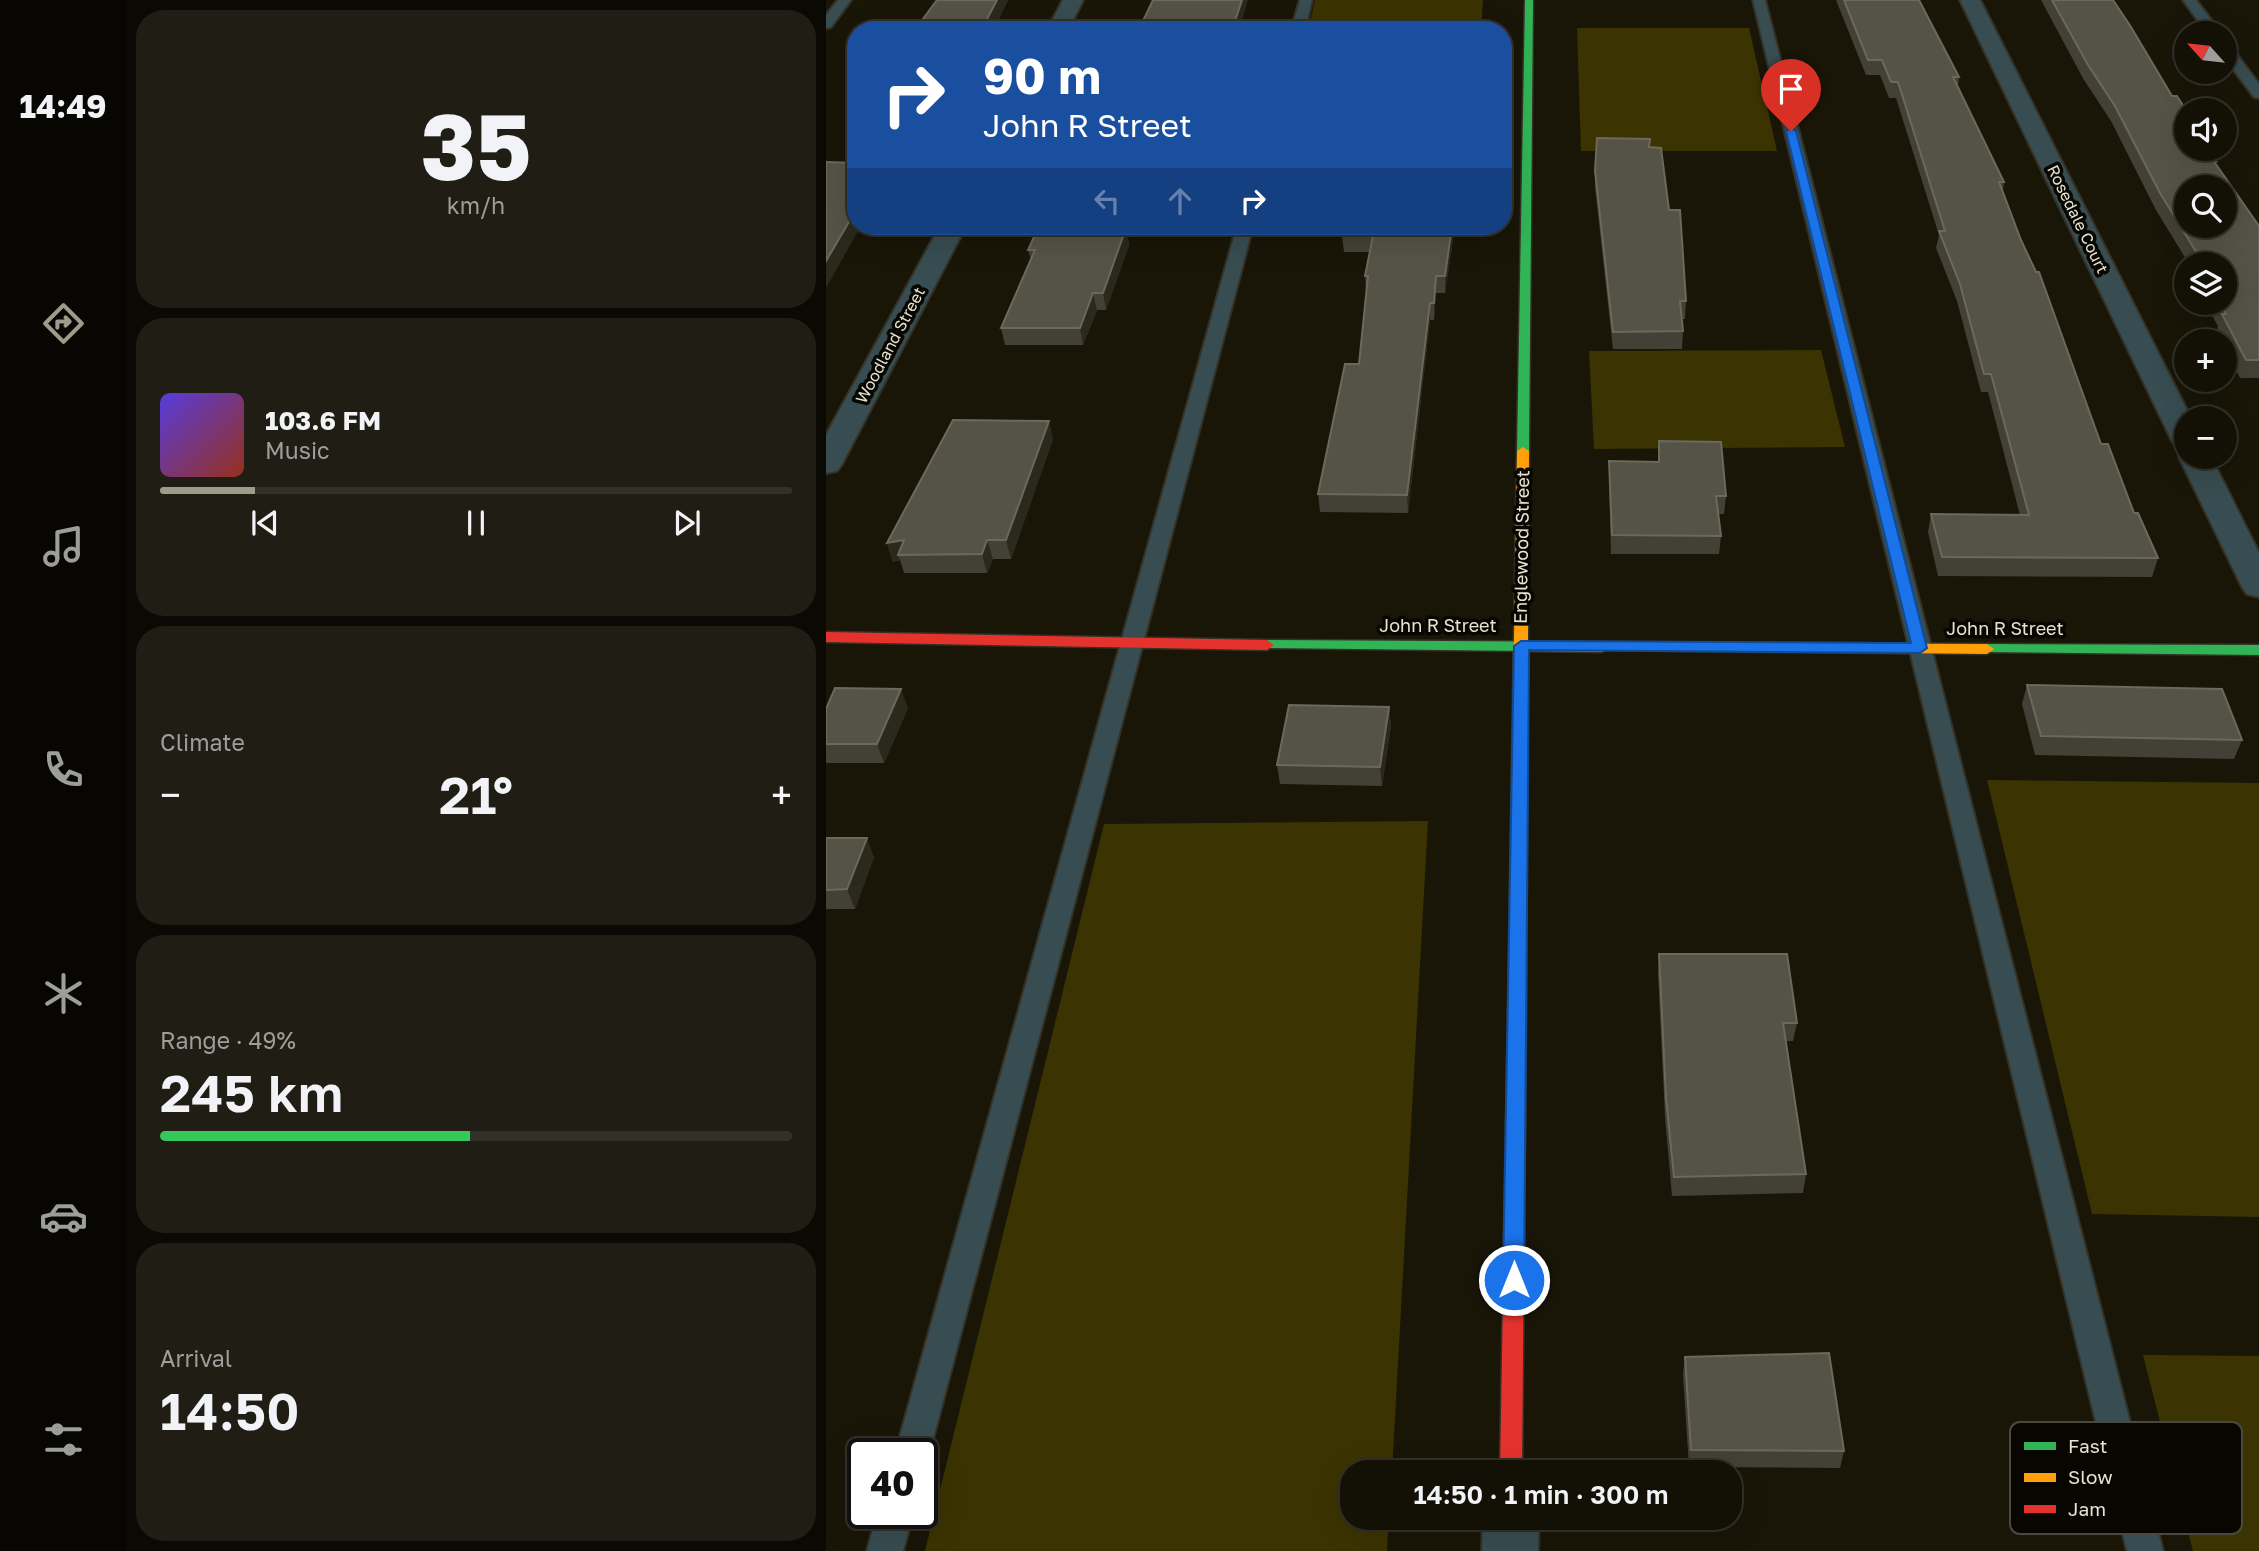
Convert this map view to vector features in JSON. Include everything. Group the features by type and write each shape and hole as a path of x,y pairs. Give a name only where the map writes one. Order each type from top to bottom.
{"street":[{"path":"1062,21 1073,0"},
{"name":"Englewood Street","path":"1511,1460 1529,0"},
{"name":"Rosedale Court","path":"1970,0 2174,415"},
{"name":"Woodland Street","path":"826,464 948,235"},
{"path":"2201,469 2259,587"},
{"name":"John R Street","path":"826,637 1131,644 2259,650"},
{"path":"1510,1551 1511,1530"}],"lane":[{"path":"826,24 845,0"},
{"path":"1300,21 1306,0"},
{"path":"1759,0 2114,1422"},
{"path":"2189,0 2205,21"},
{"path":"2237,64 2259,94"},
{"path":"916,1438 1243,235"},
{"path":"885,1551 891,1529"},
{"path":"2142,1534 2146,1551"}],"shaded area":[{"path":"1315,0 1483,0 1482,21 1310,21"},
{"path":"1577,28 1749,28 1777,151 1581,151"},
{"path":"1821,350 1845,447 1594,449 1589,351"},
{"path":"1987,780 2259,783 2259,1217 2092,1214"},
{"path":"1428,821 1393,1460 1340,1460 1340,1530 1388,1530 1387,1551 925,1551 930,1529 938,1529 938,1498 1104,824"},
{"path":"2143,1355 2259,1356 2259,1551 2193,1551 2189,1534 2242,1534 2242,1422 2160,1422"}],"building":[{"path":"937,0 997,0 986,21 921,21"},
{"path":"1153,0 1242,0 1235,21 1143,21"},
{"path":"1844,0 1919,0 1959,77 1953,77 2004,182 1999,182 2021,240 2036,272 2039,272 2101,444 2108,444 2134,513 2138,513 2158,558 1942,557 1931,514 2029,515 1991,374 1984,374 1960,284 1939,231 1945,231 1898,82 1891,82 1882,60 1868,60"},
{"path":"2052,0 2113,0 2172,96 2178,98 2174,98 2174,161 2214,161 2223,175 2174,175 2174,216 2115,106 2088,65"},
{"path":"1597,138 1650,139 1649,147 1661,148 1669,210 1680,210 1686,301 1680,301 1683,331 1613,332 1595,171"},
{"path":"826,162 847,163 847,225 826,261"},
{"path":"2237,194 2259,226 2259,360 2246,360 2237,343 2237,329 2230,329 2223,315 2237,315 2237,252 2196,252 2188,238 2237,238"},
{"path":"1035,235 1124,235 1103,293 1093,293 1080,328 1001,328 1035,250 1028,250"},
{"path":"1451,235 1445,276 1436,276 1434,303 1430,303 1407,495 1318,494 1345,364 1359,364 1368,276 1365,276 1373,236 1342,236"},
{"path":"953,420 1049,421 1006,540 987,540 982,554 898,555 904,540 887,543"},
{"path":"1659,441 1721,442 1726,496 1716,496 1721,536 1612,535 1609,461 1659,462"},
{"path":"2027,685 2222,689 2242,740 2041,736"},
{"path":"835,688 901,689 877,744 826,744 826,709"},
{"path":"1289,705 1389,707 1380,767 1277,765"},
{"path":"826,838 867,838 847,889 826,890"},
{"path":"1659,954 1787,954 1797,1023 1783,1023 1806,1174 1674,1177 1666,1098"},
{"path":"1829,1353 1844,1451 1691,1450 1685,1357"}],"traffic: fast":[{"path":"1523,451 1529,0"},
{"path":"1267,645 1602,647"},
{"path":"1987,649 2259,650"}],"traffic: slow":[{"path":"1517,1013 1523,451"},
{"path":"1602,647 1987,649"}],"traffic: jam":[{"path":"826,637 1267,645"},
{"path":"1511,1460 1517,1013"}],"route":[{"path":"1514,1280 1521,646 1920,648 1791,131"}]}
